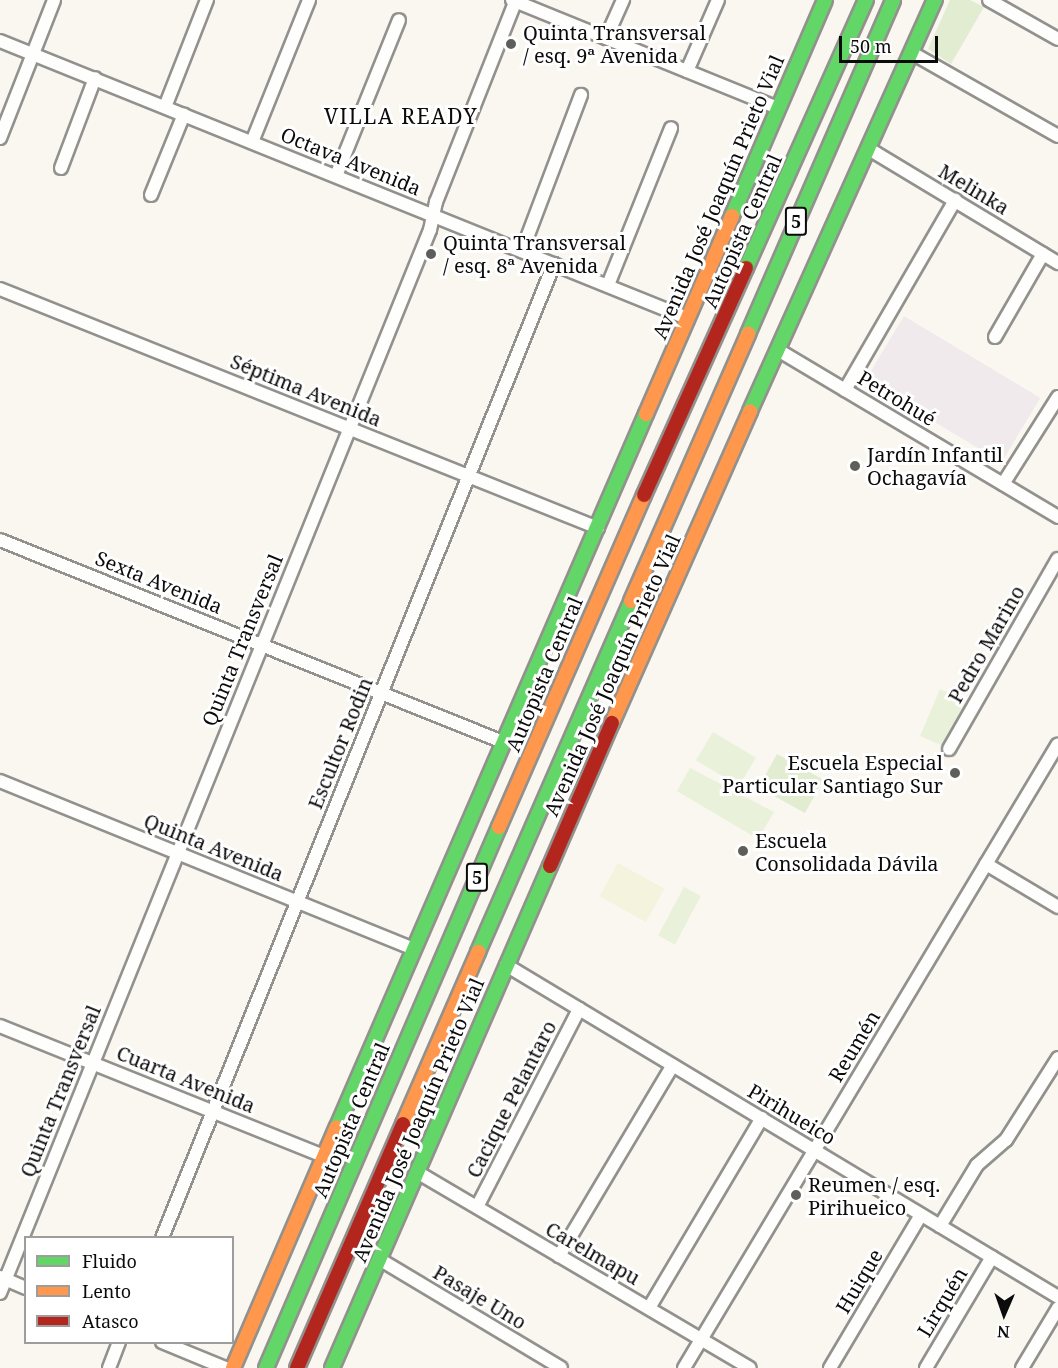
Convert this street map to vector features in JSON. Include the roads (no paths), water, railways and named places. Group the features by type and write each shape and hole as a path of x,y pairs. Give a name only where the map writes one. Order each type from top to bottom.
{"main road":[{"name":"Avenida José Joaquín Prieto Vial","path":"233,1368 825,0"},
{"name":"Autopista Central","path":"267,1368 596,602 866,0"},
{"name":"5","path":"297,1368 893,0"},
{"name":"Avenida José Joaquín Prieto Vial","path":"337,1366 379,1259 506,965 935,0"}],"street":[{"path":"0,138 54,0"},
{"path":"165,107 207,0"},
{"path":"252,142 309,0"},
{"path":"514,0 778,108"},
{"name":"Quinta Transversal","path":"0,1293 3,1279 349,428 514,0"},
{"path":"606,38 623,0"},
{"path":"687,71 718,0"},
{"path":"989,0 1058,39"},
{"path":"336,176 399,20"},
{"name":"Octava Avenida","path":"0,41 687,318"},
{"path":"912,53 1058,136"},
{"path":"61,168 95,78"},
{"path":"522,250 580,94"},
{"path":"151,195 184,114"},
{"path":"608,285 671,128"},
{"name":"Melinka","path":"869,149 1058,263"},
{"path":"846,390 955,200"},
{"path":"995,337 1043,254"},
{"name":"Escultor Rodin","path":"163,1236 554,264"},
{"name":"Séptima Avenida","path":"0,289 598,528"},
{"name":"Petrohué","path":"778,350 1058,517"},
{"path":"1003,484 1058,397"},
{"name":"Sexta Avenida","path":"0,540 503,742"},
{"name":"Pedro Marino","path":"949,749 1058,559"},
{"name":"Reumén","path":"684,1368 1058,744"},
{"name":"Quinta Avenida","path":"0,781 413,949"},
{"path":"986,864 1058,907"},
{"name":"Pirihueico","path":"506,965 1058,1297"},
{"name":"Cacique Pelantaro","path":"477,1207 579,1009"},
{"name":"Cuarta Avenida","path":"0,1026 324,1156"},
{"path":"940,1226 977,1165 1006,1140 1058,1058"},
{"path":"559,1256 673,1065"},
{"path":"649,1308 762,1118"},
{"name":"Carelmapu","path":"417,1172 750,1368"},
{"name":"Huique","path":"830,1368 921,1215"},
{"name":"Lirquén","path":"926,1368 992,1257"},
{"name":"Pasaje Uno","path":"379,1259 561,1368"},
{"path":"3,1279 24,1287"},
{"path":"1022,1368 1058,1308"},
{"path":"109,1368 118,1344"},
{"path":"167,1344 225,1368"}],"place":[{"name":"Quinta Transversal / esq. 9ª Avenida","path":"511,44"},
{"name":"Quinta Transversal / esq. 8ª Avenida","path":"431,254"},
{"name":"Jardín Infantil Ochagavía","path":"855,466"},
{"name":"Escuela Especial Particular Santiago Sur","path":"955,773"},
{"name":"Escuela Consolidada Dávila","path":"743,851"},
{"name":"Reumen / esq. Pirihueico","path":"796,1195"}],"district":[{"name":"VILLA READY","path":"401,116"}]}
